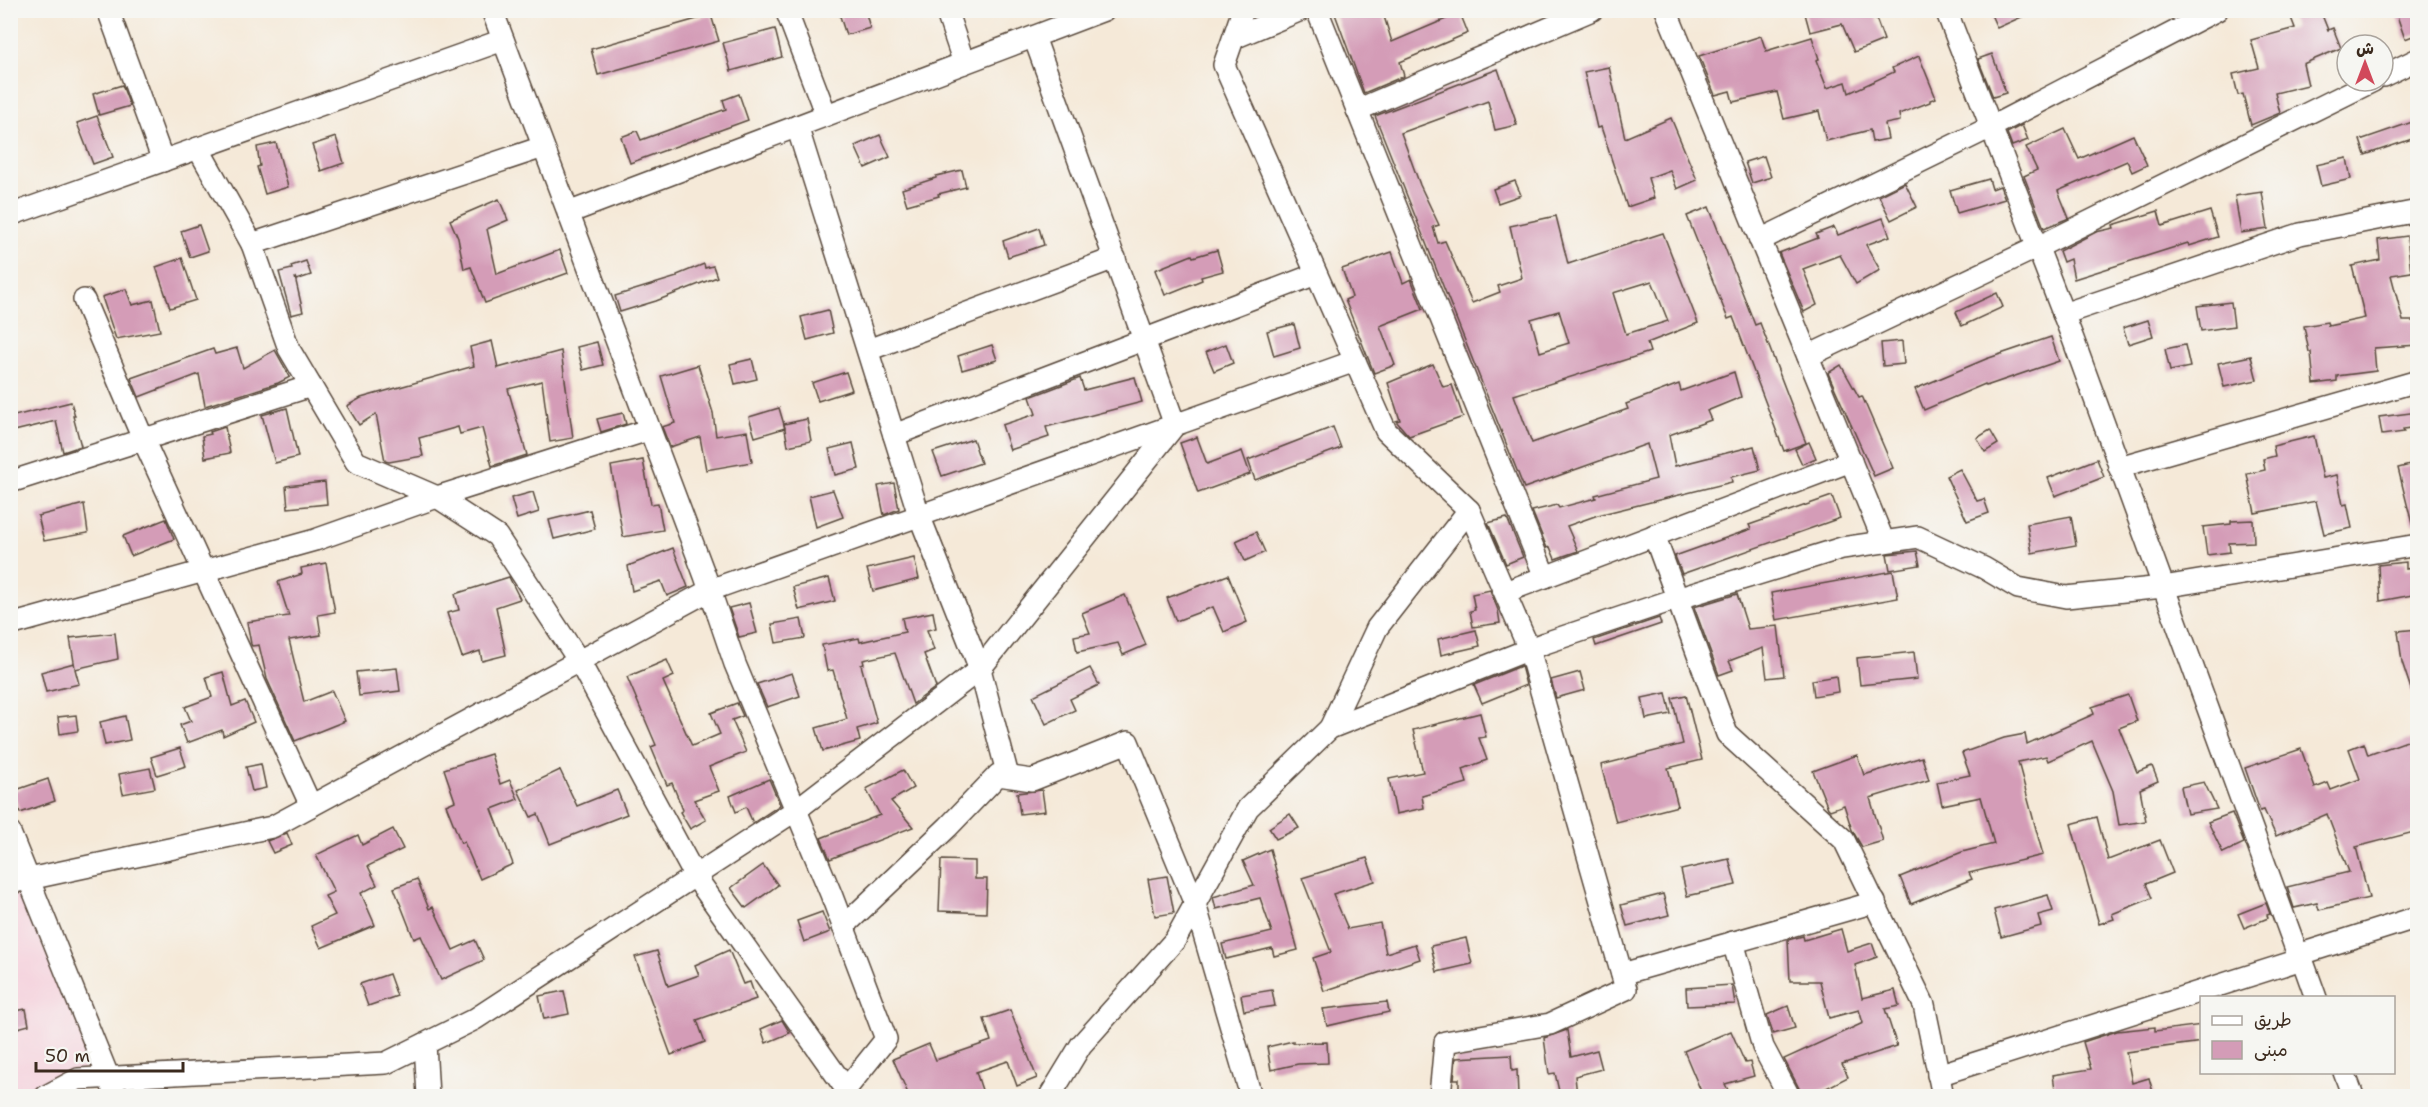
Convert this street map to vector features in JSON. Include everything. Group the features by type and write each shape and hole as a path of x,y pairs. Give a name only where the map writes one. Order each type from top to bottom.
{"street":[{"path":"108,10 163,161"},
{"path":"198,148 252,244 289,349 356,462 437,497 497,536 579,661 695,876 845,1093 886,1039 796,810 735,664 710,590 492,10"},
{"path":"786,10 826,115"},
{"path":"946,10 964,63"},
{"path":"568,213 1104,10"},
{"path":"1243,10 1224,65 1386,431 1469,510 1529,649 1626,989 1550,1024 1444,1042 1440,1096"},
{"path":"1234,38 1301,10"},
{"path":"1317,10 1545,577"},
{"path":"1357,110 1592,10"},
{"path":"1946,10 2063,314 2315,996"},
{"path":"1760,240 1991,127 2217,10"},
{"path":"1673,13 1760,240 1884,542"},
{"path":"1034,37 1175,424"},
{"path":"10,215 503,40"},
{"path":"2395,70 2418,59"},
{"path":"1808,356 2037,247 2349,93"},
{"path":"797,126 919,515 980,669 1008,776"},
{"path":"252,244 543,147"},
{"path":"2063,314 2300,234 2418,211"},
{"path":"867,350 1115,258"},
{"path":"894,435 1316,274"},
{"path":"84,300 143,440 311,806"},
{"path":"20,881 272,827 710,590 1355,361"},
{"path":"2119,467 2418,381"},
{"path":"10,482 311,386"},
{"path":"46,1096 78,1079 113,1087 386,1063 475,1019 796,810 980,669 1175,424"},
{"path":"10,626 315,540 437,497 648,430"},
{"path":"1504,592 1851,460"},
{"path":"1050,1096 1081,1045 1175,940 1248,808 1330,728 1377,628 1469,510"},
{"path":"1654,536 1727,734 1844,840 1924,1005 1942,1096"},
{"path":"1330,728 1529,649 1678,598 1842,548 1918,537 1984,568 2018,588 2066,597 2163,587 2418,545"},
{"path":"843,927 948,827 998,775 1032,780 1128,742 1195,904 1251,1096"},
{"path":"10,833 20,881 113,1087"},
{"path":"1622,974 1875,902"},
{"path":"1938,1075 2418,917"},
{"path":"1733,942 1763,1047 1789,1096"},
{"path":"425,1044 428,1096"},
{"path":"2345,1074 2353,1096"}],"shaded area":[{"path":"22,892 95,1064 27,1096 11,1096 10,896"}],"building":[{"path":"838,10 865,10 870,28 846,35"},
{"path":"1346,10 1382,10 1392,42 1460,13 1468,33 1400,62 1404,76 1364,93 1335,14"},
{"path":"1804,10 1873,10 1884,40 1854,52 1842,24 1810,32"},
{"path":"1989,10 2037,10 1997,28"},
{"path":"2288,10 2320,10 2328,30 2333,28 2335,33 2335,51 2303,64 2308,85 2275,93 2280,113 2251,125 2243,94 2238,95 2233,74 2259,68 2251,40 2295,28"},
{"path":"2395,10 2418,10 2418,34 2405,39"},
{"path":"711,15 719,41 598,75 591,49"},
{"path":"775,29 782,57 731,71 723,43"},
{"path":"1761,36 1766,51 1812,37 1819,59 1816,60 1827,88 1846,82 1849,93 1894,72 1892,68 1919,56 1936,98 1899,114 1900,121 1885,124 1888,139 1872,142 1870,130 1826,141 1819,111 1784,119 1777,92 1733,102 1730,91 1715,95 1699,56"},
{"path":"1992,54 2006,93 1993,97 1978,59"},
{"path":"1609,67 1625,138 1671,118 1697,180 1677,189 1670,170 1648,178 1654,198 1627,207 1601,127 1597,128 1584,72"},
{"path":"1498,69 1517,125 1495,130 1488,101 1401,133 1420,185 1439,225 1433,227 1438,243 1445,241 1472,303 1500,292 1498,286 1522,278 1510,226 1556,216 1568,264 1663,233 1698,323 1647,343 1650,352 1514,395 1532,443 1628,409 1626,404 1679,384 1681,391 1734,372 1741,397 1707,411 1711,420 1669,435 1675,466 1754,446 1760,470 1731,477 1732,482 1598,515 1567,526 1578,551 1555,559 1550,547 1547,548 1532,511 1557,505 1559,508 1596,498 1595,495 1656,479 1647,444 1524,488 1375,116","holes":["1652,281 1668,321 1626,334 1613,293","1559,311 1569,343 1540,352 1531,319"]},
{"path":"122,85 130,106 99,115 93,94"},
{"path":"739,94 748,120 630,163 621,137 637,131 641,140 726,109 723,100"},
{"path":"97,116 113,157 93,164 77,123"},
{"path":"2418,120 2418,137 2365,155 2360,140"},
{"path":"2022,125 2028,140 2012,146 2007,133"},
{"path":"2065,129 2079,159 2133,135 2147,165 2132,172 2127,161 2058,191 2069,218 2044,228 2024,176 2037,170 2026,147"},
{"path":"880,135 890,157 865,168 855,146"},
{"path":"336,137 344,163 321,171 312,145"},
{"path":"276,143 288,187 265,194 257,167 260,166 257,147"},
{"path":"1764,156 1771,177 1752,183 1745,162"},
{"path":"2347,158 2351,179 2321,186 2316,165"},
{"path":"962,170 966,187 907,205 902,189 936,178 936,176"},
{"path":"1989,179 1992,189 2000,186 2005,199 1957,213 1950,190"},
{"path":"1515,181 1521,195 1498,203 1493,189"},
{"path":"1905,183 1917,207 1891,220 1879,196"},
{"path":"2262,192 2268,229 2241,233 2235,196"},
{"path":"499,199 508,220 487,229 497,274 560,250 568,273 485,303 471,267 464,269 458,238 450,220"},
{"path":"1709,207 1755,325 1760,323 1806,443 1784,451 1733,317 1728,319 1687,216"},
{"path":"2158,211 2162,226 2210,211 2218,237 2189,246 2188,243 2074,279 2070,259 2063,262 2059,251 2096,232 2114,228 2113,225"},
{"path":"1883,218 1890,236 1866,245 1880,270 1856,284 1840,255 1803,269 1817,305 1804,312 1779,253 1818,238 1816,234 1834,227 1838,235"},
{"path":"199,225 208,251 190,257 181,231"},
{"path":"1039,228 1044,245 1008,257 1003,241"},
{"path":"2407,236 2411,272 2391,275 2403,321 2418,321 2418,345 2374,348 2376,371 2337,376 2337,381 2314,384 2311,352 2309,352 2304,326 2327,322 2328,326 2365,318 2352,266 2380,260 2378,240"},
{"path":"1217,250 1223,271 1201,277 1202,280 1165,295 1155,270 1192,255 1193,257"},
{"path":"1392,252 1403,283 1411,279 1423,309 1380,326 1395,365 1374,373 1345,300 1352,297 1342,269"},
{"path":"182,258 196,300 170,308 156,267"},
{"path":"306,261 311,275 296,280 295,277 303,312 291,315 279,272 292,269 291,266"},
{"path":"704,264 705,268 713,266 717,277 656,301 620,312 615,296 677,277 677,275"},
{"path":"126,289 132,305 153,300 160,331 116,339 102,297"},
{"path":"1997,293 2003,307 1962,326 1956,312"},
{"path":"2231,302 2234,326 2201,331 2197,306"},
{"path":"828,310 833,333 807,340 801,317"},
{"path":"2148,320 2153,336 2128,344 2123,328"},
{"path":"1294,324 1300,348 1274,356 1267,331"},
{"path":"2051,337 2059,361 1986,386 1985,384 1924,410 1915,389 1986,359"},
{"path":"492,341 498,368 561,351 573,438 550,442 542,381 508,389 527,455 492,466 482,428 460,434 458,427 419,438 423,456 385,461 376,414 359,425 347,406 361,398 474,366 470,347"},
{"path":"1902,341 1904,364 1883,366 1881,343"},
{"path":"597,342 603,365 583,370 577,347"},
{"path":"1226,344 1233,363 1214,371 1206,352"},
{"path":"992,345 997,360 962,370 958,356"},
{"path":"2185,345 2190,367 2170,371 2165,349"},
{"path":"237,348 243,368 275,350 290,377 278,383 205,406 199,374 139,397 131,378 213,349 215,354"},
{"path":"2251,356 2257,380 2224,387 2218,363"},
{"path":"752,359 757,379 735,384 730,364"},
{"path":"1433,364 1443,387 1452,385 1463,417 1409,436 1396,421 1400,420 1388,383"},
{"path":"698,365 713,413 716,436 747,431 752,462 706,470 700,437 670,447 662,427 675,423 661,376"},
{"path":"1841,365 1859,397 1862,396 1893,468 1874,476 1828,373"},
{"path":"846,372 852,390 818,401 812,383"},
{"path":"1135,377 1142,402 1046,427 1049,437 1010,450 1002,425 1036,414 1030,397 1080,378 1084,390"},
{"path":"71,402 81,446 63,452 56,421 10,432 10,417"},
{"path":"287,408 298,457 275,463 262,415"},
{"path":"779,408 785,428 755,437 749,417"},
{"path":"2418,412 2418,427 2403,429 2404,432 2382,435 2379,417"},
{"path":"623,413 626,424 601,432 597,419"},
{"path":"807,419 811,441 788,446 784,424"},
{"path":"225,427 230,453 205,458 202,436"},
{"path":"1333,427 1341,448 1255,480 1248,460"},
{"path":"1990,430 1998,444 1985,452 1977,438"},
{"path":"2314,436 2323,478 2337,475 2343,505 2347,504 2352,528 2324,534 2316,501 2255,513 2247,474 2265,470 2263,459 2275,456 2273,446"},
{"path":"1197,437 1207,464 1242,451 1250,474 1198,493 1180,443"},
{"path":"973,439 981,463 942,476 933,452"},
{"path":"1809,442 1816,458 1802,464 1795,449"},
{"path":"853,443 859,469 835,475 829,449"},
{"path":"2097,459 2104,477 2055,496 2048,478"},
{"path":"643,460 651,504 658,503 663,530 623,537 611,466"},
{"path":"2418,463 2418,524 2412,524 2398,468"},
{"path":"1960,469 1977,501 1984,499 1989,513 1967,521 1946,476"},
{"path":"325,482 327,504 288,508 286,486"},
{"path":"894,483 899,509 884,515 878,486"},
{"path":"833,490 843,517 816,527 809,496"},
{"path":"533,492 539,512 517,519 511,498"},
{"path":"1832,496 1840,518 1682,574 1675,556 1751,529 1749,525"},
{"path":"84,504 88,533 44,541 38,516"},
{"path":"590,510 595,529 554,539 549,520"},
{"path":"2071,516 2076,545 2032,553 2027,524"},
{"path":"1507,518 1523,557 1506,564 1488,523"},
{"path":"166,519 174,539 131,556 123,536"},
{"path":"2253,520 2254,542 2229,543 2230,552 2207,555 2203,527 2231,524 2231,521"},
{"path":"1256,532 1265,552 1245,561 1236,541"},
{"path":"673,548 688,587 667,596 661,581 632,591 628,566"},
{"path":"1917,551 1920,565 1890,570 1887,554"},
{"path":"914,558 919,579 873,591 867,569"},
{"path":"2406,562 2406,569 2418,567 2418,594 2380,601 2378,565"},
{"path":"326,563 335,612 318,615 321,635 289,640 304,702 332,691 345,721 295,741 267,679 259,645 252,646 251,644 247,622 289,616 278,582 302,574 301,568"},
{"path":"1893,571 1898,598 1776,620 1771,593"},
{"path":"1228,575 1247,622 1224,632 1213,607 1176,621 1167,598"},
{"path":"509,577 520,599 496,607 506,655 482,661 480,651 462,657 447,613 459,610 455,594"},
{"path":"829,578 835,601 799,610 793,587"},
{"path":"1490,590 1498,610 1500,623 1473,627 1470,611 1475,610 1472,594"},
{"path":"1737,594 1748,629 1778,626 1784,676 1767,678 1763,648 1729,661 1733,670 1719,675 1694,607"},
{"path":"1125,595 1146,645 1123,655 1118,643 1077,652 1074,636 1090,633 1082,613"},
{"path":"749,603 757,633 739,637 729,608"},
{"path":"933,612 936,628 927,630 934,650 924,654 936,687 913,704 895,653 863,660 864,664 861,665 877,723 857,729 860,741 823,751 816,728 847,719 833,670 827,671 822,645 859,638 860,642 905,632 902,618"},
{"path":"1659,618 1661,624 1596,646 1594,640"},
{"path":"801,619 805,638 776,643 772,624"},
{"path":"2418,629 2418,700 2415,701 2402,662 2398,631"},
{"path":"1476,630 1480,646 1441,655 1438,639"},
{"path":"115,633 118,659 75,669 79,684 46,692 41,672 74,663 75,668 70,638"},
{"path":"1914,652 1917,679 1860,685 1857,658"},
{"path":"667,660 674,676 663,681 692,746 720,734 711,713 737,703 743,716 732,720 746,752 709,767 719,791 694,800 706,820 690,829 680,812 683,810 672,783 667,785 651,747 656,745 627,677"},
{"path":"1521,666 1526,685 1482,703 1474,685"},
{"path":"397,668 400,691 359,696 356,672"},
{"path":"1090,668 1099,685 1070,699 1075,710 1046,724 1033,696"},
{"path":"223,672 232,706 245,701 254,722 223,736 222,730 187,743 180,725 191,721 185,707 212,697 206,677"},
{"path":"1580,672 1585,690 1556,698 1551,680"},
{"path":"792,673 800,696 767,707 757,684"},
{"path":"1836,676 1838,692 1814,696 1812,680"},
{"path":"1666,693 1671,714 1646,719 1642,698"},
{"path":"1686,695 1702,760 1668,768 1678,806 1616,822 1601,765 1683,744 1672,698"},
{"path":"2128,695 2137,721 2119,728 2137,772 2152,766 2158,781 2140,789 2146,821 2119,825 2113,791 2092,741 2048,761 2046,756 2018,762 2043,855 1969,873 1972,879 1911,904 1900,877 1962,852 1994,844 1981,797 1942,805 1937,782 1970,775 1962,753 2004,738 2025,734 2027,744 2094,714 2092,707"},
{"path":"1480,713 1486,737 1479,738 1487,760 1463,769 1467,783 1422,796 1424,808 1396,814 1389,779 1423,772 1413,730"},
{"path":"76,715 78,731 60,734 58,717"},
{"path":"125,716 130,740 105,745 100,722"},
{"path":"2418,737 2418,831 2356,847 2369,898 2319,910 2317,903 2294,908 2287,887 2349,872 2327,814 2276,836 2264,810 2260,811 2245,768 2301,749 2315,788 2328,783 2331,790 2360,779 2349,749 2364,743 2368,755"},
{"path":"180,748 186,766 157,775 151,757"},
{"path":"491,754 500,784 510,780 518,799 492,809 513,864 480,879 464,842 461,843 446,805 455,801 444,769"},
{"path":"1857,755 1864,775 1922,757 1929,780 1870,798 1883,841 1862,847 1852,830 1844,805 1830,810 1828,808 1813,771"},
{"path":"261,764 266,788 252,791 246,767"},
{"path":"150,768 155,788 123,794 119,774"},
{"path":"560,770 577,806 617,790 627,814 550,844 538,814 531,817 518,790"},
{"path":"903,770 913,788 891,801 913,827 830,859 821,838 880,815 866,789"},
{"path":"48,779 55,801 20,813 13,791"},
{"path":"769,779 780,805 753,823 746,807 736,812 730,796"},
{"path":"2204,782 2217,809 2187,814 2181,787"},
{"path":"1042,790 1045,811 1020,814 1017,793"},
{"path":"2232,813 2244,843 2223,853 2208,822"},
{"path":"1290,814 1299,828 1276,839 1269,828"},
{"path":"2097,817 2108,860 2160,840 2173,873 2146,884 2152,898 2112,914 2114,919 2099,924 2071,824"},
{"path":"393,829 403,849 368,866 377,885 361,893 375,925 321,948 311,926 335,915 325,896 334,892 316,855 358,835 362,845"},
{"path":"287,833 292,845 273,853 267,841"},
{"path":"1270,849 1298,950 1274,956 1272,948 1226,959 1222,944 1272,932 1260,898 1216,909 1213,897 1254,885 1243,861"},
{"path":"1367,858 1375,881 1333,894 1348,929 1380,923 1386,953 1415,944 1420,959 1324,991 1313,958 1331,952 1302,878"},
{"path":"1729,859 1736,885 1687,896 1681,870"},
{"path":"941,860 975,861 975,879 987,879 986,913 939,911"},
{"path":"763,865 778,885 746,908 731,888"},
{"path":"1167,876 1174,913 1155,916 1148,879"},
{"path":"417,879 429,909 433,907 453,950 475,940 484,960 441,980 421,936 414,939 394,888"},
{"path":"1663,894 1669,915 1627,926 1621,905"},
{"path":"2048,895 2053,911 2038,915 2041,926 2001,937 1994,910"},
{"path":"2266,903 2270,914 2267,915 2268,918 2244,928 2238,914"},
{"path":"822,912 830,932 804,942 797,921"},
{"path":"1841,929 1847,951 1872,943 1877,957 1855,965 1862,998 1895,990 1899,1006 1885,1009 1897,1046 1842,1064 1848,1077 1811,1096 1803,1096 1784,1059 1863,1023 1859,1010 1829,1018 1820,981 1790,981 1788,940 1803,936 1804,940"},
{"path":"1466,938 1472,964 1437,972 1431,946"},
{"path":"729,950 743,984 750,982 756,999 697,1020 705,1042 671,1055 635,957 657,951 668,986 699,975 695,965"},
{"path":"389,974 397,996 368,1006 360,984"},
{"path":"1732,985 1735,1004 1687,1006 1686,988"},
{"path":"1272,990 1275,1006 1244,1011 1241,995"},
{"path":"564,991 569,1014 544,1019 539,996"},
{"path":"1387,1002 1389,1012 1327,1026 1323,1009"},
{"path":"1788,1006 1795,1028 1773,1034 1767,1015"},
{"path":"26,1009 29,1025 10,1030 10,1012"},
{"path":"1010,1010 1037,1078 1017,1086 1008,1061 976,1072 984,1096 909,1096 893,1059 929,1044 936,1060 991,1041 984,1019"},
{"path":"782,1020 790,1033 766,1043 761,1029"},
{"path":"2200,1025 2200,1042 2126,1052 2132,1083 2149,1078 2154,1096 2056,1096 2053,1075 2091,1069 2083,1042 2117,1031 2155,1027 2155,1031"},
{"path":"1567,1030 1571,1057 1597,1050 1602,1069 1575,1076 1577,1096 1560,1096 1555,1073 1549,1074 1544,1038"},
{"path":"1731,1031 1745,1063 1750,1062 1754,1076 1725,1084 1728,1090 1714,1096 1703,1096 1684,1051"},
{"path":"1293,1041 1293,1043 1327,1042 1328,1063 1298,1064 1271,1070 1267,1047"},
{"path":"1511,1055 1512,1071 1517,1070 1518,1096 1459,1096 1459,1079 1454,1079 1456,1058"}]}
